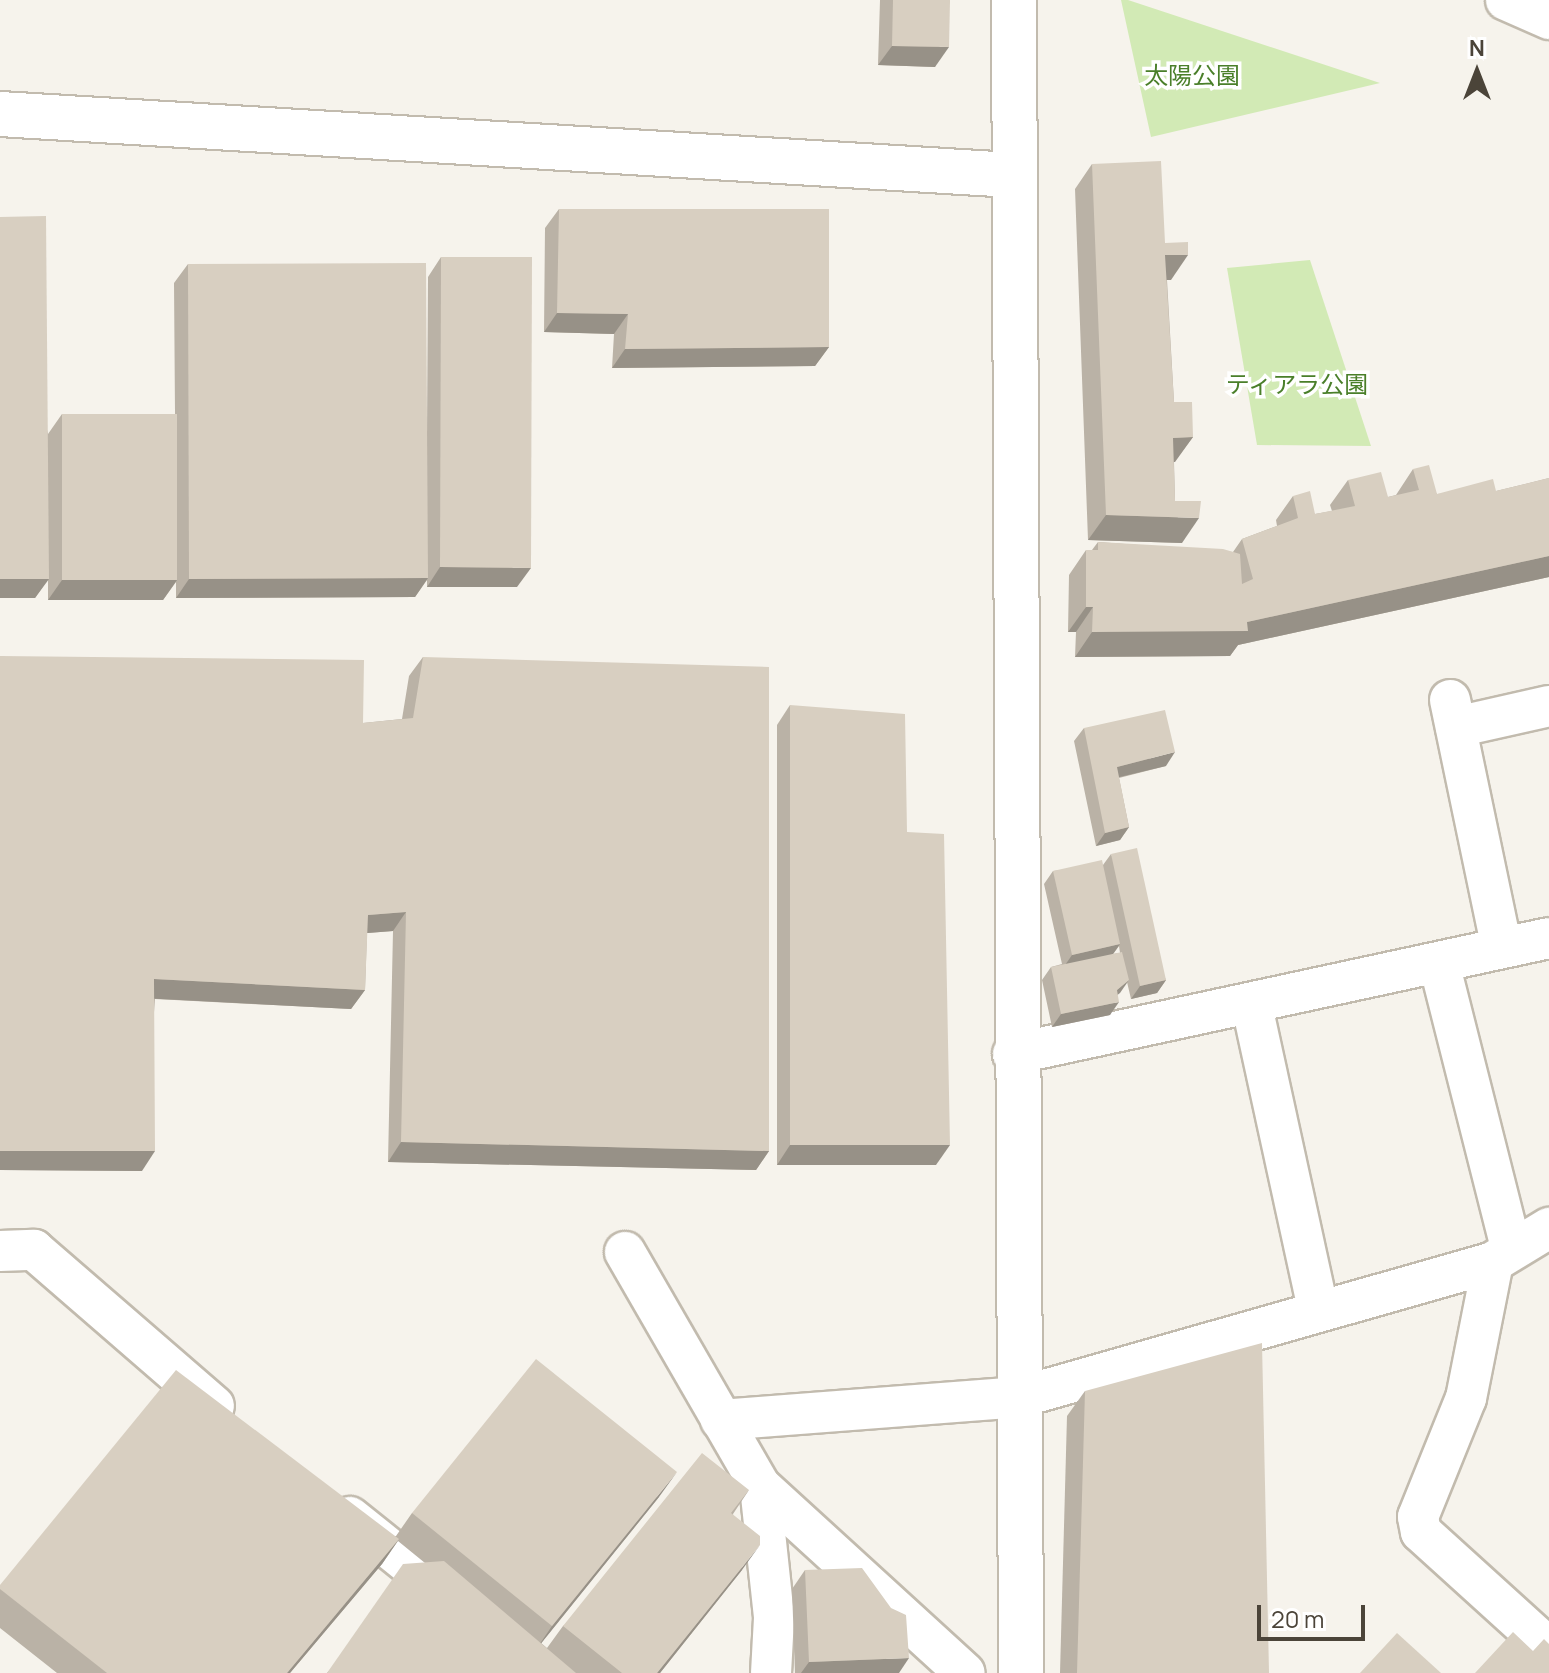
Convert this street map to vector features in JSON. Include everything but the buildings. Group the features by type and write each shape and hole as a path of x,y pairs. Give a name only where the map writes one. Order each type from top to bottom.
{"street":[{"path":"1014,0 1011,175 1013,1054 1020,1397 1021,1673"},
{"path":"1506,0 1549,19"},
{"path":"0,114 1011,175"},
{"path":"1502,948 1453,714 1549,706"},
{"path":"1013,1054 1252,1006 1549,938"},
{"path":"1439,963 1502,1255 1466,1398 1418,1517 1421,1532 1549,1648"},
{"path":"1252,1006 1318,1309"},
{"path":"721,1420 1020,1397 1502,1255 1549,1228"},
{"path":"0,1251 34,1250 241,1428"},
{"path":"625,1252 760,1486 965,1673"},
{"path":"760,1486 774,1618 771,1673"},
{"path":"314,1487 483,1624"}],"green space":[{"name":"太陽公園","path":"1121,0 1128,0 1380,83 1151,137"},
{"name":"ティアラ公園","path":"1310,260 1371,446 1257,445 1227,268"}]}
